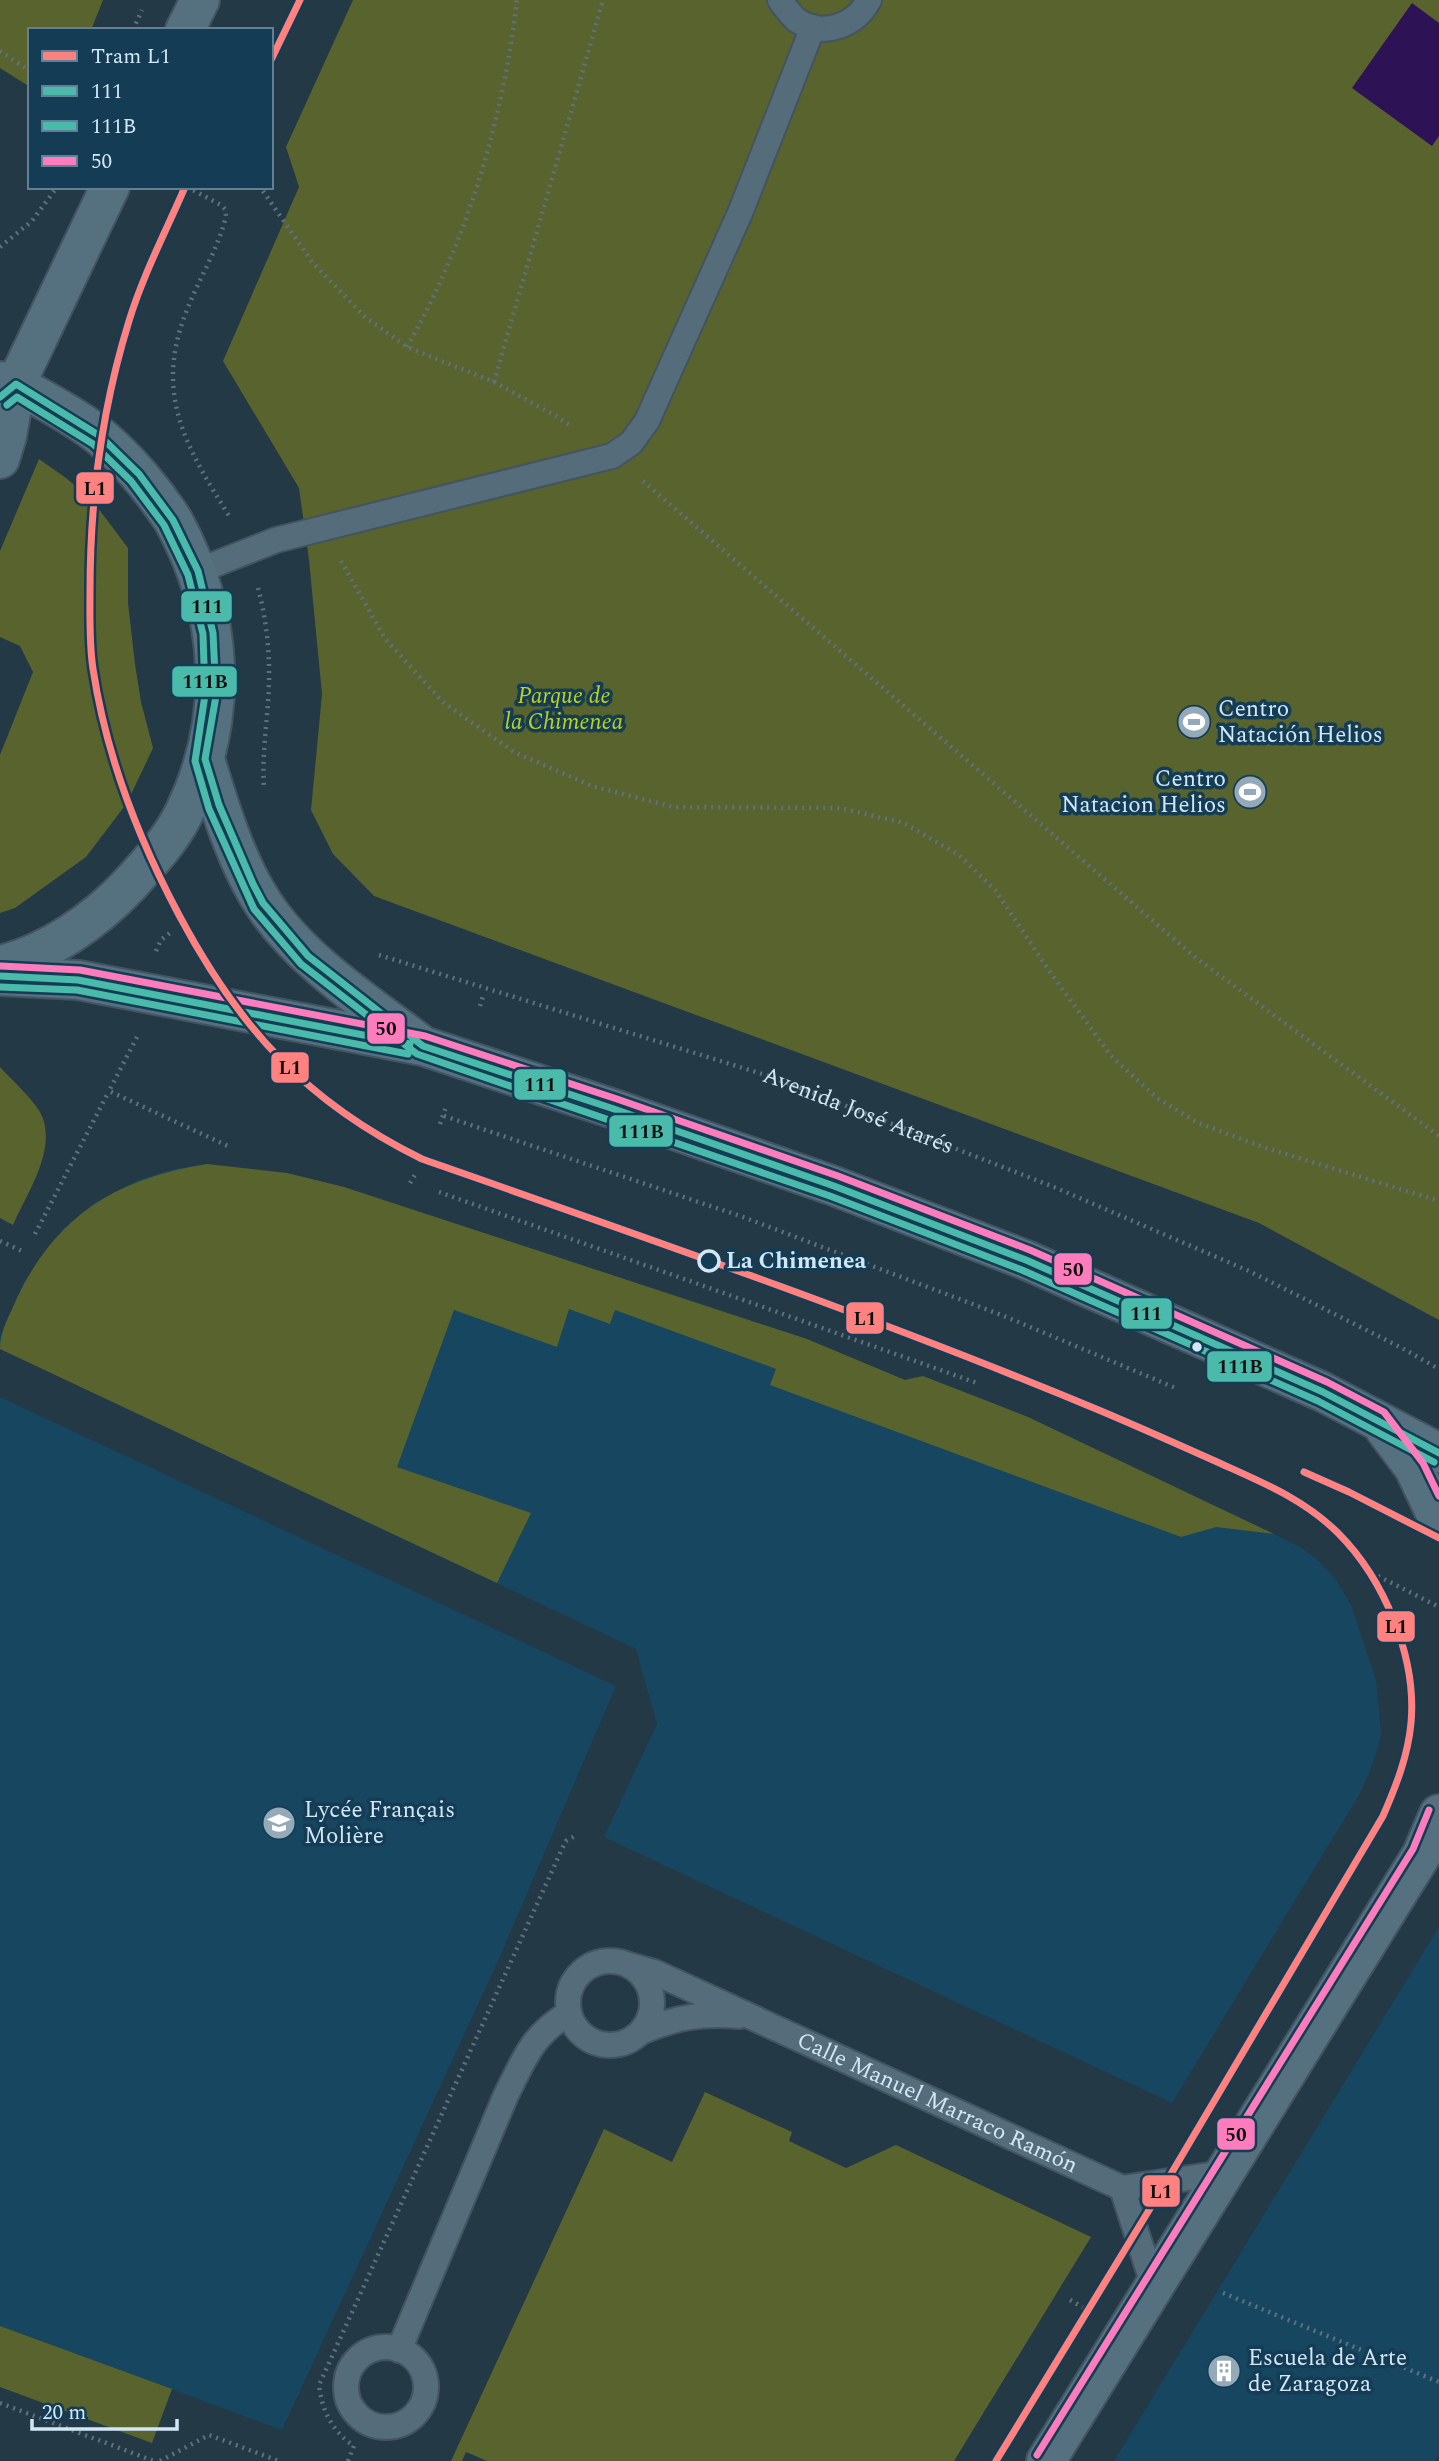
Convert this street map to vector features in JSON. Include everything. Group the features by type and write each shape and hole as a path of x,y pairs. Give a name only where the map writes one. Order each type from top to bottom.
{"main road":[{"path":"187,28 200,0"},
{"path":"0,459 7,436 5,388 109,189"},
{"path":"0,965 61,940 110,905 150,862 183,814 205,759 216,696 213,633 198,571 173,520 131,466 100,436 5,388"},
{"path":"205,759 219,805 263,903 308,956 423,1046"},
{"path":"0,976 78,980 423,1046 614,1109 834,1186 1013,1255 1323,1392 1439,1452"},
{"path":"1379,1421 1414,1468 1439,1521"},
{"path":"1046,2461 1422,1854 1439,1814"}],"lane":[{"path":"780,0 799,21 827,29 854,19 865,9 869,0"},
{"path":"198,571 276,540 612,456 631,443 646,421 740,213 813,27"},
{"path":"602,1961 629,1965 640,1972 648,1983 653,2008 648,2021 641,2032 619,2045 606,2046 593,2042 582,2035 569,2013 571,1987 589,1966 602,1961"},
{"name":"Calle Manuel Marraco Ramón","path":"629,1965 654,1972 1122,2188"},
{"path":"399,2350 523,2060 548,2026 569,2013"},
{"name":"Calle Manuel Marraco Ramón","path":"641,2032 668,2020 697,2016 751,2018"},
{"path":"1154,2287 1122,2188 1223,2173"}],"path":[{"path":"134,28 146,0"},
{"path":"407,347 449,263 480,178 503,87 517,0"},
{"path":"494,382 603,0"},
{"path":"0,51 28,70"},
{"path":"0,247 32,221 56,189"},
{"path":"191,189 221,205 226,216 184,315 175,344 171,370 174,402 183,432 234,524"},
{"path":"263,191 312,262 365,317 407,347 494,382 556,416 612,456 677,508 1196,958 1439,1136"},
{"path":"327,527 345,571 386,640 444,703 514,752 592,786 673,807 840,807 904,823 959,855 995,890 1111,1056 1157,1098 1198,1123 1263,1147 1439,1201"},
{"path":"257,581 265,614 269,675 263,758 264,793"},
{"path":"156,952 161,940 171,932"},
{"name":"Avenida José Atarés","path":"375,953 772,1077 1054,1187 1249,1271 1439,1369"},
{"path":"480,1006 483,996"},
{"path":"35,1234 142,1027"},
{"path":"109,1091 228,1146"},
{"path":"440,1124 446,1107"},
{"path":"443,1116 743,1217 1004,1316 1178,1389"},
{"path":"410,1183 415,1173"},
{"path":"439,1192 977,1383"},
{"path":"0,1241 22,1251"},
{"path":"1378,1576 1439,1607"},
{"path":"348,2461 354,2446 340,2437 322,2406 319,2385 562,1849 566,1841 577,1835"},
{"path":"1223,2293 1439,2382"},
{"path":"0,2403 154,2461"},
{"path":"160,2461 209,2435 279,2461"}],"shaded area":[{"path":"1412,3 1439,23 1439,136 1432,146 1352,88"},
{"path":"207,1164 287,1173 344,1187 807,1339 905,1380 923,1376 1028,1417 1274,1534 1317,1559 1336,1580 1351,1605 1376,1680 1381,1733 1378,1748 1359,1795 1172,2103 604,1837 657,1724 636,1649 0,1349 0,1336 25,1280 64,1228 94,1203 138,1180 173,1169"},
{"name":"Lycée Français Molière","path":"0,1397 616,1686 498,1961 282,2430 0,2326"},
{"path":"1439,1927 1439,2455 1435,2461 1114,2461"}],"green space":[{"path":"0,0 103,0 92,28 28,28 28,86 0,68"},
{"name":"Parque de la Chimenea","path":"353,0 1439,0 1439,1320 1259,1223 374,896 333,854 311,810 322,694 299,488 223,361 299,187 286,147"},
{"path":"39,459 92,500 128,548 128,603 135,664 153,748 127,803 86,857 15,908 0,913 0,755 33,672 20,646 0,637 0,551"},
{"path":"0,1067 36,1106 45,1126 46,1140 39,1170 13,1225 0,1218"},
{"path":"207,1164 287,1173 344,1187 807,1339 905,1380 923,1376 1028,1417 1274,1534 1216,1527 1181,1537 770,1385 776,1369 615,1310 610,1324 569,1309 557,1347 454,1310 397,1467 531,1513 497,1583 0,1349 6,1323 33,1269 71,1223 93,1205 145,1179"},
{"path":"705,2092 792,2132 789,2141 846,2168 896,2145 1091,2237 954,2461 487,2461 466,2452 462,2461 451,2461 604,2129 672,2162"},
{"path":"0,2326 172,2389 152,2443 0,2387"}],"tram line":[{"name":"L1","path":"273,56 300,0"},
{"name":"L1","path":"184,189 135,304 105,420 92,522 91,649 106,733 137,826 164,886 202,956 252,1027 310,1087 381,1137 422,1159 763,1280 933,1344 1115,1417 1280,1491 1324,1521 1355,1552 1370,1573 1394,1620 1409,1672 1411,1723 1404,1759 1383,1816 1168,2179 996,2461"},
{"name":"L1","path":"1304,1472 1439,1538"}],"transit line":[{"name":"111","path":"0,397 16,384 100,436 139,474 173,520 198,571 213,633 216,696 205,759 219,805 253,884 263,903 308,956 423,1046 834,1186 1026,1260 1323,1392 1439,1453"},
{"name":"111B","path":"7,405 17,397 93,444 131,481 164,525 188,575 203,634 205,695 195,761 209,809 254,909 301,964 417,1054 830,1196 1022,1270 1318,1401 1434,1462"},
{"name":"50","path":"1,966 80,970 425,1036 838,1176 1030,1250 1327,1382 1384,1412 1423,1463 1439,1496"},
{"name":"111","path":"0,976 78,980 410,1044"},
{"name":"111B","path":"0,987 77,990 408,1054"},
{"name":"50","path":"1037,2455 1413,1849 1429,1810"}],"place":[{"name":"Centro Natación Helios","path":"1194,722"},
{"name":"Centro Natacion Helios","path":"1250,792"},
{"name":"La Chimenea","path":"709,1261"},
{"name":"Lycée Français Molière","path":"279,1823"},
{"name":"Escuela de Arte de Zaragoza","path":"1224,2371"}]}
